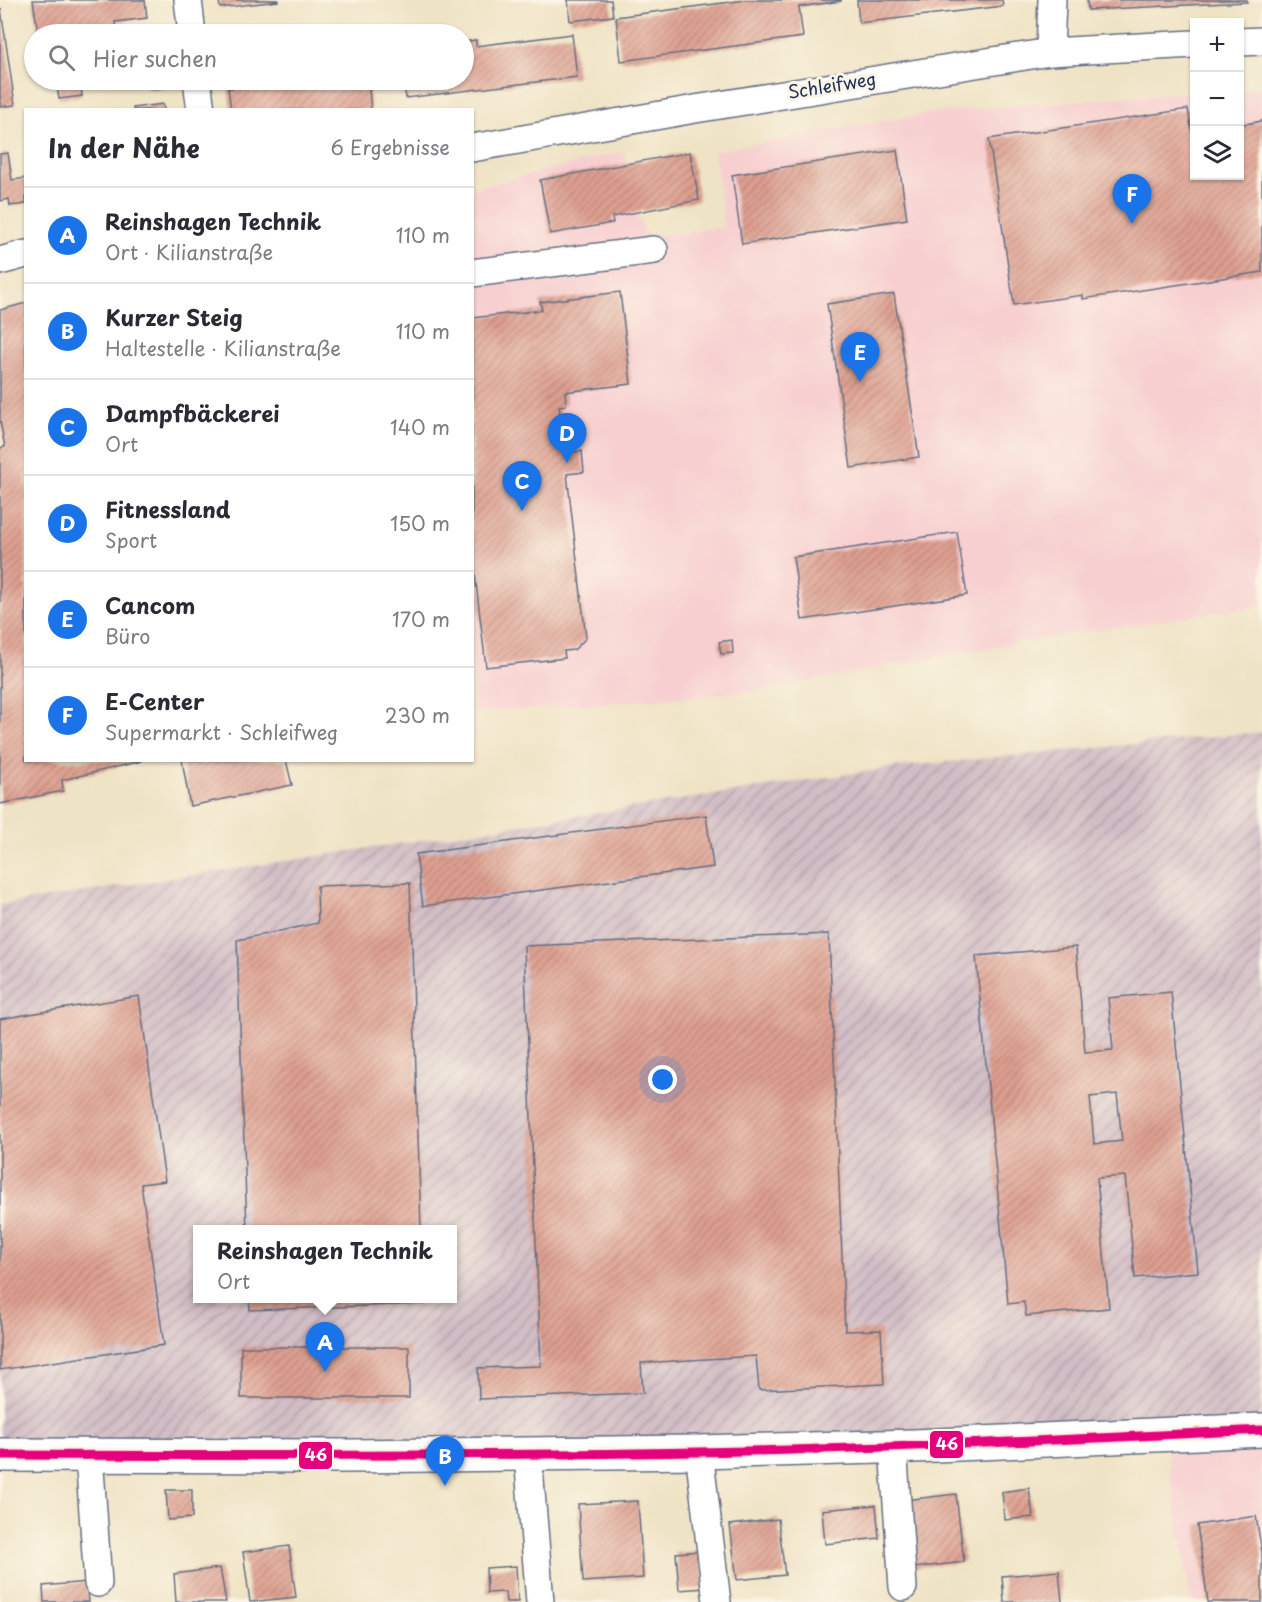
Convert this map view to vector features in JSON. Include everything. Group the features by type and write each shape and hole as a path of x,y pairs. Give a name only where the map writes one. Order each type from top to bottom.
{"main road":[{"path":"0,1455 361,1456 699,1452 893,1447 1262,1430"}],"street":[{"path":"188,0 191,24"},
{"path":"1050,52 1052,0"},
{"path":"1244,42 1262,41"},
{"name":"Schleifweg","path":"474,148 707,107 1050,52 1190,44"},
{"path":"198,90 201,108"},
{"path":"474,273 654,250"},
{"path":"0,261 24,255"},
{"path":"893,1447 903,1587"},
{"path":"699,1452 717,1602"},
{"path":"89,1455 98,1583"},
{"path":"528,1455 540,1602"}],"shaded area":[{"path":"1262,87 1262,605 1021,642 752,692 474,713 474,188 624,151 636,213 648,237 724,227 714,151 935,112 1190,92 1190,180 1244,180 1244,89"},
{"path":"1262,732 1262,1439 0,1451 0,905 894,767"},
{"path":"1262,1439 1262,1602 1191,1602 1166,1448"}],"building":[{"path":"33,0 145,0 147,18 115,22 115,24 37,24"},
{"path":"219,0 278,0 278,1 220,8"},
{"path":"568,0 611,0 613,16 570,21"},
{"path":"746,0 841,1 799,7 803,37 621,61 616,17"},
{"path":"857,0 1002,0 1003,6 859,23"},
{"path":"1087,0 1247,0 1247,2 1088,10"},
{"path":"0,9 15,105 0,107"},
{"path":"572,34 577,77 474,90 474,40 476,40 476,46"},
{"path":"58,90 81,90 82,96 59,99"},
{"path":"228,90 369,90 371,108 231,108"},
{"path":"405,90 471,90 406,98"},
{"path":"163,104 164,108 133,108"},
{"path":"1188,109 1190,180 1244,180 1244,124 1262,121 1262,272 1083,299 1083,295 1014,305 989,139"},
{"path":"897,150 907,219 742,244 732,175"},
{"path":"690,152 699,200 612,217 613,223 550,234 540,180"},
{"path":"8,153 12,180 24,178 24,204 10,206 9,199 0,201 0,154"},
{"path":"620,292 631,384 565,392 566,405 559,406 565,453 582,451 584,472 567,474 586,638 574,650 564,651 565,658 486,667 474,566 474,318 542,310 540,302"},
{"path":"894,294 919,457 851,468 827,304"},
{"path":"24,304 24,762 138,762 62,780 63,791 0,804 0,448 5,447 0,421 0,310"},
{"path":"957,532 967,595 802,620 793,557"},
{"path":"732,640 733,653 721,654 719,642"},
{"path":"182,762 286,762 292,785 190,806"},
{"path":"706,815 713,867 423,906 416,854"},
{"path":"410,883 421,1225 247,1225 237,940 318,923 317,886"},
{"path":"829,934 845,1331 881,1330 884,1384 759,1390 756,1356 641,1363 643,1393 479,1399 478,1368 541,1366 524,946"},
{"path":"1076,947 1085,1052 1113,1050 1108,998 1171,992 1198,1272 1135,1278 1125,1176 1097,1178 1109,1308 1026,1316 1024,1302 1008,1304 976,956","holes":["1117,1094 1122,1141 1094,1144 1090,1097"]},
{"path":"139,996 165,1181 141,1184 164,1345 0,1370 0,1019"},
{"path":"249,1303 424,1303 424,1304 250,1310"},
{"path":"241,1347 409,1347 409,1398 241,1398"},
{"path":"1029,1488 1033,1517 1005,1520 1002,1492"},
{"path":"166,1490 192,1490 192,1518 168,1520"},
{"path":"956,1494 964,1562 913,1568 905,1500"},
{"path":"638,1501 643,1578 583,1582 578,1504"},
{"path":"876,1505 879,1538 825,1544 822,1510"},
{"path":"1256,1516 1262,1553 1262,1602 1208,1602 1197,1525"},
{"path":"778,1519 785,1575 737,1580 730,1525"},
{"path":"289,1546 296,1597 250,1602 243,1552"},
{"path":"701,1551 705,1588 679,1590 676,1553"},
{"path":"516,1566 518,1602 506,1602 505,1592 487,1593 486,1568"},
{"path":"220,1568 226,1602 176,1602 174,1574"},
{"path":"1059,1571 1062,1602 1004,1602 1002,1576"},
{"path":"87,1582 89,1602 44,1602 43,1586"}],"transit line":[{"name":"46","path":"0,1455 349,1455 768,1451 1262,1430"}],"place":[{"name":"E-Center","path":"1132,224"},
{"name":"Cancom","path":"860,382"},
{"name":"Fitnessland","path":"567,463"},
{"name":"Dampfbäckerei","path":"522,511"},
{"name":"Reinshagen Technik","path":"325,1372"},
{"name":"Kurzer Steig","path":"445,1486"}]}
